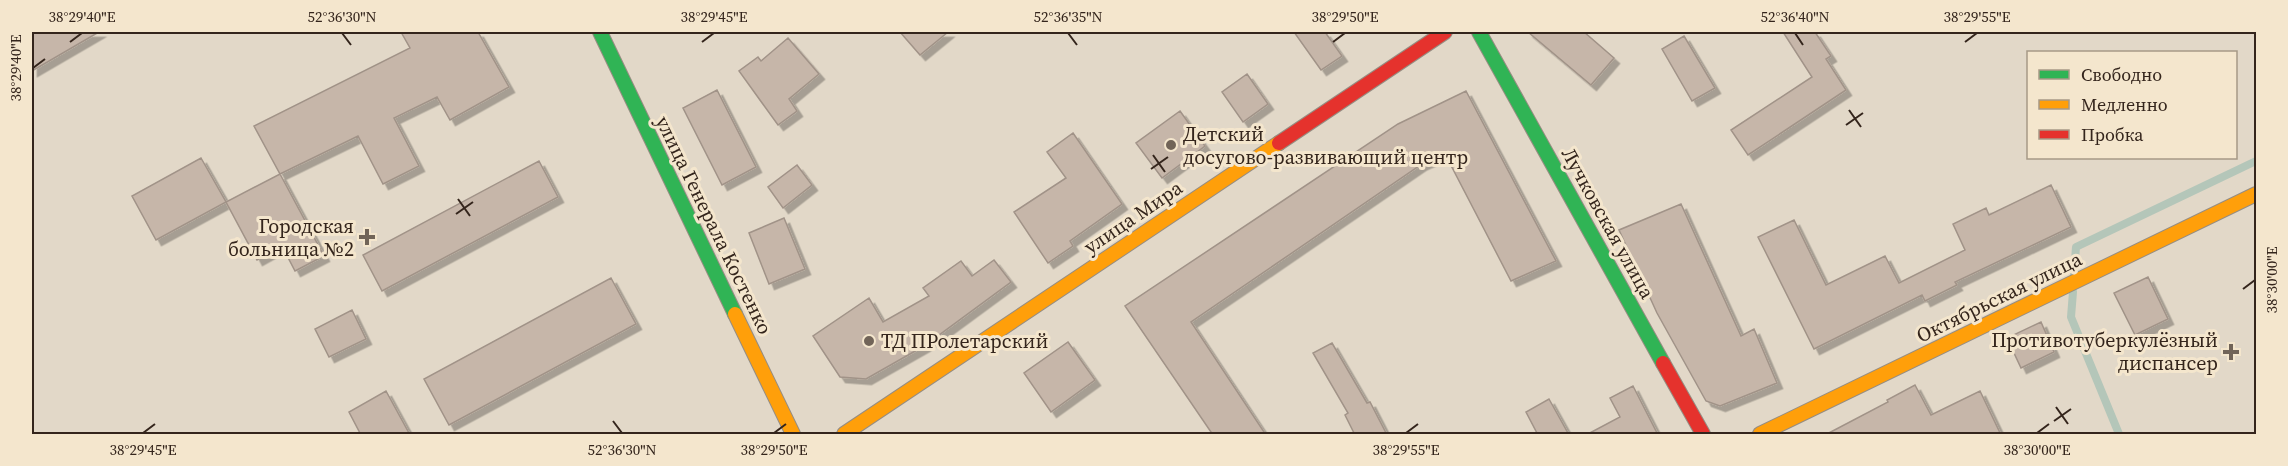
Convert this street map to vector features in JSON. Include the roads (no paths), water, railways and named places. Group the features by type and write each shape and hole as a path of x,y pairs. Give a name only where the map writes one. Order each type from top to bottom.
{"street":[{"name":"улица Генерала Костенко","path":"600,32 793,435"},
{"name":"улица Мира","path":"844,435 1445,32"},
{"name":"Лучковская улица","path":"1479,32 1703,435"},
{"name":"Октябрьская улица","path":"1760,435 2256,194"}],"waterway":[{"path":"2074,274 2076,247 2256,161"},
{"path":"2073,292 2071,317 2119,434"}],"place":[{"name":"Детский досугово-развивающий центр","path":"1171,145"},
{"name":"Городская больница №2","path":"367,237"},
{"name":"ТД ПРолетарский","path":"869,341"},
{"name":"Противотуберкулёзный диспансер","path":"2231,352"}]}
